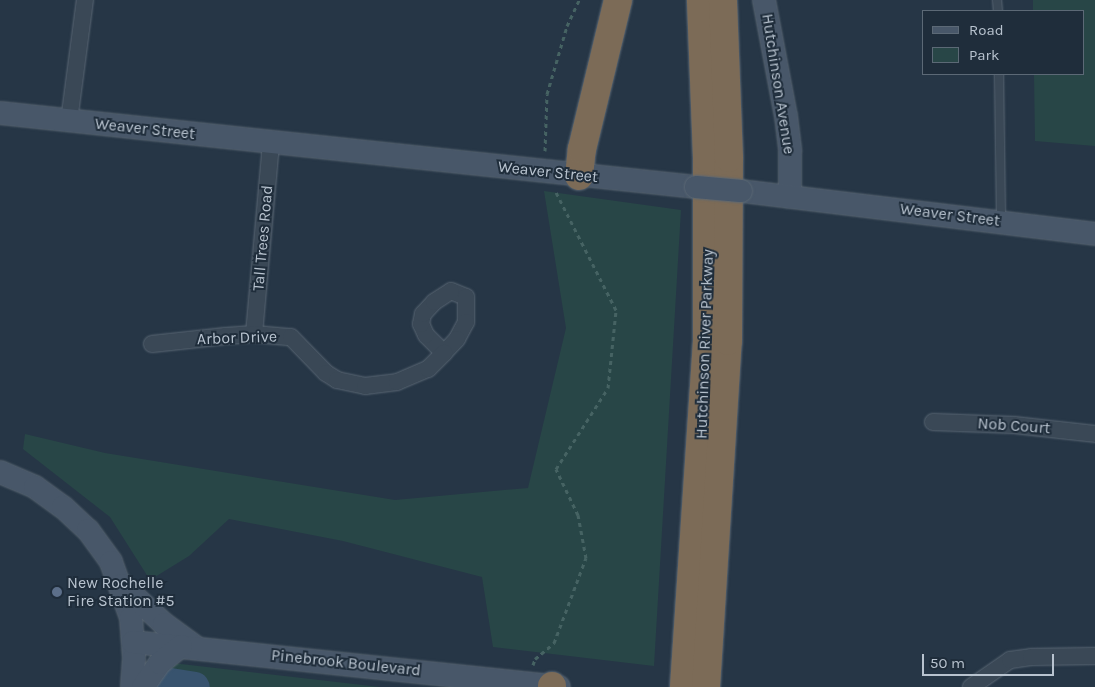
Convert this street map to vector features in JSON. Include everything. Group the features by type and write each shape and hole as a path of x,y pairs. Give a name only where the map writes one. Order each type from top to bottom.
{"highway":[{"path":"579,176 582,149 618,0"},
{"name":"Hutchinson River Parkway","path":"695,684 707,338 708,158 701,0"},
{"name":"Hutchinson River Parkway","path":"695,684 722,469 729,331 729,158 723,0"}],"main road":[{"name":"Hutchinson Avenue","path":"764,0 786,116 790,151 790,197"},
{"name":"Weaver Street","path":"0,113 579,176 696,186 1001,221 1095,234"},
{"path":"0,472 35,487 76,518 101,547 120,582 131,618 134,642 132,687"},
{"path":"120,582 189,647 160,663 143,687"},
{"name":"Pinebrook Boulevard","path":"134,642 547,686"}],"street":[{"path":"69,121 85,0"},
{"name":"Tall Trees Road","path":"254,334 271,142"},
{"name":"Arbor Drive","path":"152,344 254,334 291,337 326,372 337,380 365,386 397,382 428,370 444,353"},
{"name":"Nob Court","path":"933,422 1014,425 1095,434"},
{"path":"971,687 1010,660 1031,657 1095,656"}],"lane":[{"path":"999,75 1001,221"}],"path":[{"path":"547,686 535,659 554,643 586,558 578,515 556,469 608,388 616,310 545,172 544,126 547,94 567,26 579,0"}],"green space":[{"path":"1033,0 1095,0 1095,146 1035,141 1034,75 1085,75 1085,10 1033,10"},
{"path":"544,191 681,210 654,666 493,647 482,577 343,541 229,519 189,556 150,580 110,517 23,449 25,434 105,453 395,500 528,488 566,328"},
{"path":"164,662 380,687 159,687"}],"waterway":[{"path":"170,683 194,687"}],"place":[{"name":"New Rochelle Fire Station #5","path":"57,592"}]}
